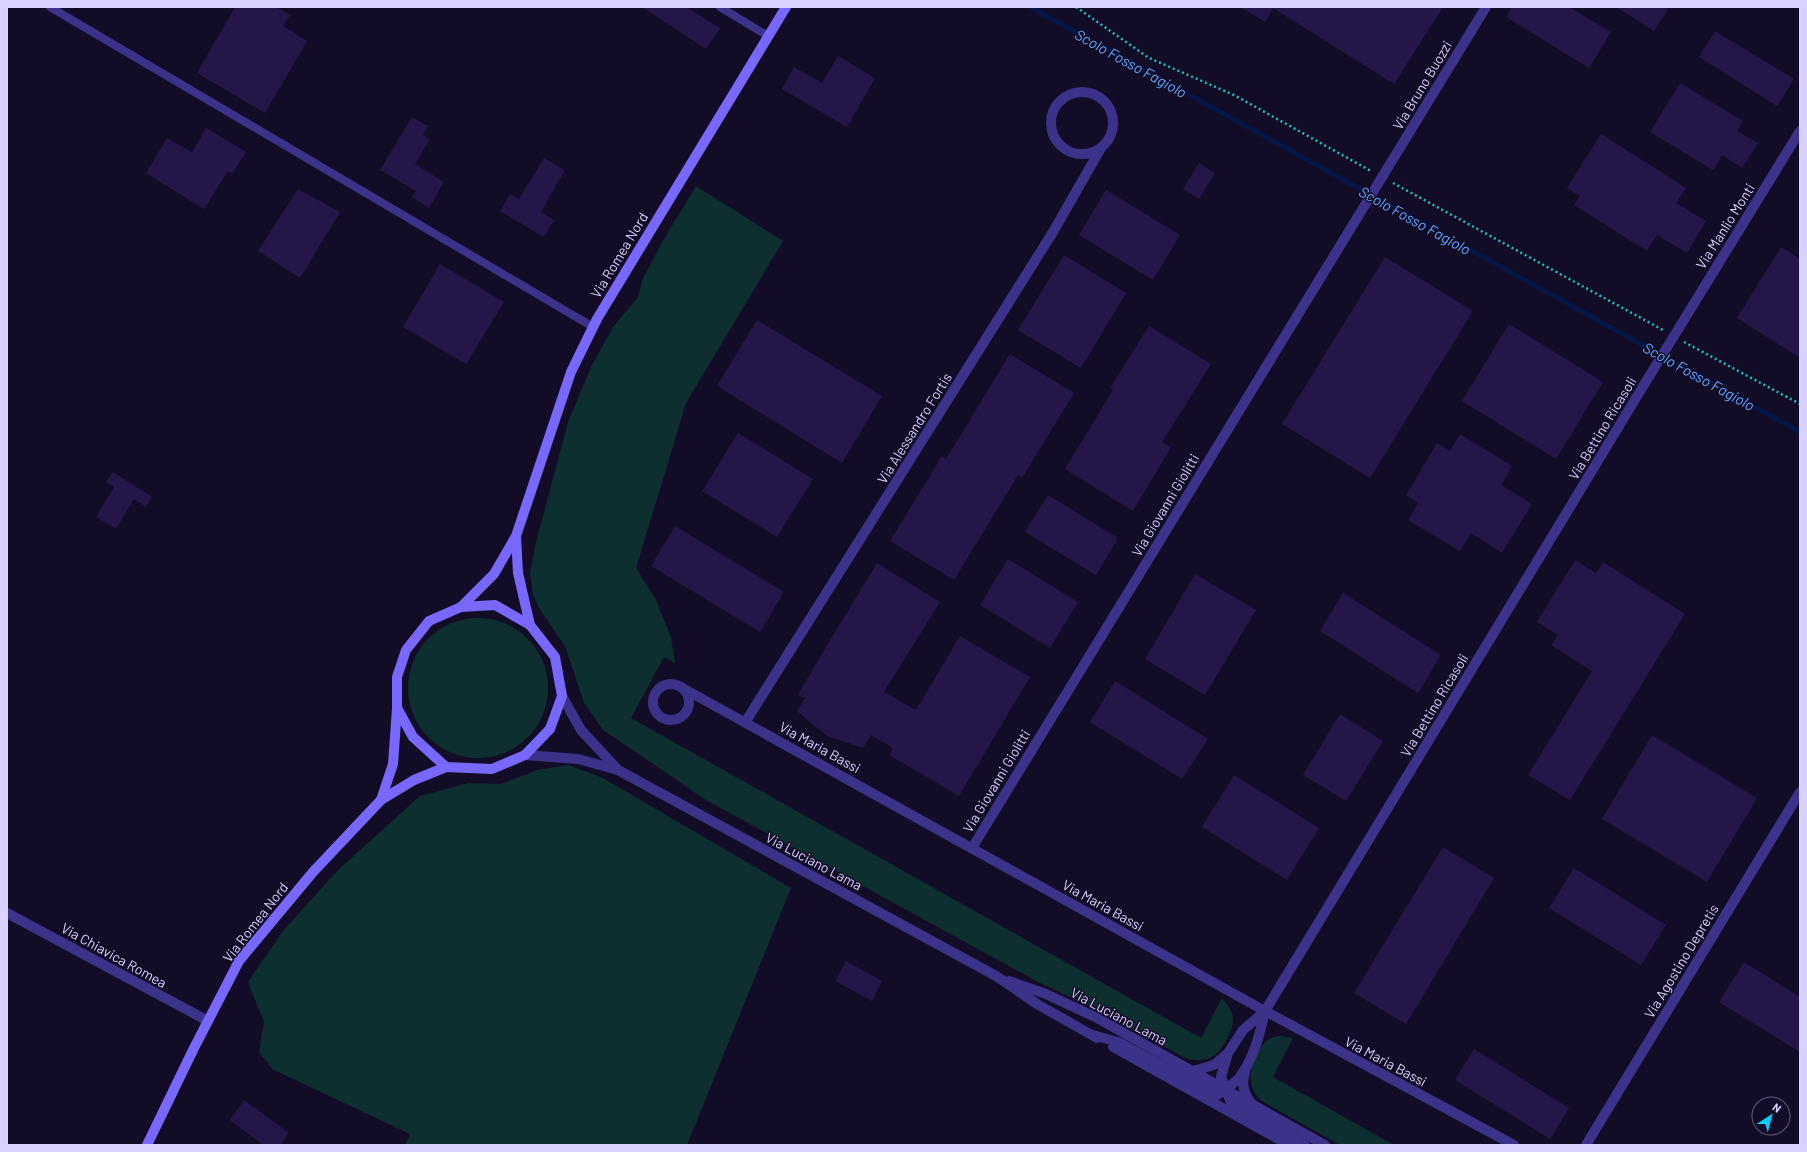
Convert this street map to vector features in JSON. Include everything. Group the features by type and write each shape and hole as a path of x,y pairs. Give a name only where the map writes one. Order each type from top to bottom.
{"main road":[{"name":"Via Romea Nord","path":"381,800 393,764 397,708 397,677 406,650 429,621 461,607 494,574 516,536 571,372 593,327 786,7"},
{"name":"Via Romea Nord","path":"516,536 518,574 530,625"},
{"path":"397,708 413,737 446,766 492,769 525,755 550,729 562,696 555,657 530,625 495,605 461,607"},
{"name":"Via Romea Nord","path":"147,1145 239,961 313,872 381,800 414,780 446,766"}],"street":[{"name":"Via Bruno Buozzi","path":"1382,177 1486,7"},
{"name":"Via Alessandro Fortis","path":"746,721 1053,232 1101,148 1109,140 1113,129 1113,116 1108,106 1101,98 1095,94 1084,91 1070,93 1061,99 1051,115 1050,126 1055,140 1062,148 1071,153 1082,154 1093,152 1101,148"},
{"name":"Via Manlio Monti","path":"1674,336 1800,131"},
{"name":"Via Giovanni Giolitti","path":"972,848 1353,222 1382,177"},
{"name":"Via Bettino Ricasoli","path":"1225,1089 1238,1079 1247,1064 1260,1035 1265,1011 1674,336"},
{"name":"Via Maria Bassi","path":"680,686 746,721 1265,1011 1514,1145"},
{"name":"Via Luciano Lama","path":"562,696 581,730 618,770"},
{"name":"Via Luciano Lama","path":"525,755 578,759 618,770 996,976 1037,1004 1289,1145"},
{"name":"Via Agostino Depretis","path":"1586,1145 1800,792"},
{"name":"Via Chiavica Romea","path":"7,913 208,1022"},
{"name":"Via Luciano Lama","path":"996,976 1046,994 1095,1017 1325,1145"},
{"path":"1193,1071 1214,1065 1228,1053 1243,1030 1265,1011"},
{"name":"Via Luciano Lama","path":"1093,1035 1118,1042 1217,1095 1225,1089"},
{"path":"1225,1089 1221,1077 1228,1053"},
{"path":"1247,1064 1242,1080 1244,1092 1252,1104"},
{"name":"Via Luciano Lama","path":"1225,1089 1231,1103 1305,1145"}],"lane":[{"path":"50,7 593,327"},
{"path":"720,7 768,36"}],"path":[{"path":"1076,7 1149,58 1234,95 1800,404"}],"green space":[{"path":"696,186 783,241 686,403 636,568 655,598 671,637 675,663 664,657 631,718 1201,1038 1222,998 1232,1012 1233,1024 1225,1043 1217,1054 1212,1057 1200,1060 1185,1058 1101,1011 1040,983 706,800 603,730 584,703 565,646 539,608 533,594 530,574 535,546 568,422 591,367 613,327 638,297 643,278 664,239"},
{"path":"485,618 505,623 528,638 543,661 547,674 547,702 543,715 528,738 505,753 492,757 471,758 451,753 428,738 413,715 409,702 408,681 413,661 428,638 451,623 464,619"},
{"path":"568,765 603,778 791,888 687,1145 405,1145 410,1134 272,1069 259,1052 264,1022 248,982 282,932 338,870 420,796 468,783 501,784 537,770"},
{"path":"1280,1036 1293,1038 1273,1077 1394,1145 1340,1145 1268,1105 1259,1098 1255,1094 1251,1083 1254,1061 1261,1047 1266,1042 1271,1038"}],"building":[{"path":"235,7 276,7 290,15 283,26 307,41 265,113 197,73"},
{"path":"642,7 686,7 720,28 706,49"},
{"path":"1240,7 1443,7 1394,84 1273,8 1265,22"},
{"path":"1512,7 1569,7 1611,32 1589,68 1506,17"},
{"path":"1616,7 1669,7 1654,31"},
{"path":"1715,31 1794,79 1777,106 1699,57"},
{"path":"838,56 875,78 847,127 782,89 794,67 822,83"},
{"path":"1680,83 1743,121 1737,131 1758,143 1742,168 1722,155 1713,170 1650,132"},
{"path":"412,117 428,126 423,135 430,139 415,164 444,182 429,208 412,197 416,191 380,170"},
{"path":"206,128 246,152 232,174 228,171 204,209 146,173 167,138 192,152"},
{"path":"1601,134 1686,188 1676,203 1706,221 1687,253 1657,235 1647,251 1574,205 1580,196 1567,188"},
{"path":"544,158 565,170 541,212 554,220 544,237 500,211 510,194 519,199"},
{"path":"1199,163 1215,173 1199,199 1183,189"},
{"path":"298,189 340,212 300,278 258,251"},
{"path":"1106,190 1180,235 1153,280 1079,235"},
{"path":"1781,247 1800,259 1800,358 1737,318"},
{"path":"1064,255 1126,293 1081,368 1018,330"},
{"path":"1385,257 1473,311 1370,478 1282,424"},
{"path":"440,264 504,302 466,364 403,327"},
{"path":"757,320 882,396 842,463 717,386"},
{"path":"1509,324 1603,382 1556,459 1462,401"},
{"path":"1149,326 1211,364 1162,442 1171,447 1133,511 1065,469 1113,390 1110,388"},
{"path":"1010,354 1074,393 1022,478 1018,475 954,580 890,541 942,456 946,459"},
{"path":"738,433 813,479 777,537 702,491"},
{"path":"1460,434 1512,466 1501,485 1532,504 1502,553 1471,533 1460,551 1408,520 1418,503 1406,495 1437,443 1450,451"},
{"path":"113,472 152,497 146,507 134,499 116,529 96,517 114,487 106,482"},
{"path":"1048,495 1118,538 1096,575 1025,532"},
{"path":"675,526 784,592 760,632 651,566"},
{"path":"1008,559 1078,602 1050,648 980,605"},
{"path":"1575,560 1596,573 1603,562 1685,614 1570,800 1528,775 1592,671 1551,645 1558,635 1537,622"},
{"path":"877,563 940,602 884,692 916,710 960,636 1030,677 959,796 889,755 893,748 871,735 863,748 827,736 797,711 805,698 798,695"},
{"path":"1195,574 1256,610 1205,695 1145,659"},
{"path":"1343,593 1441,655 1418,693 1320,631"},
{"path":"1115,681 1208,739 1182,779 1090,722"},
{"path":"1340,714 1383,741 1346,801 1303,775"},
{"path":"1652,735 1757,798 1707,882 1602,819"},
{"path":"1234,775 1319,828 1287,880 1202,827"},
{"path":"1443,847 1494,878 1406,1024 1354,993"},
{"path":"1574,868 1666,925 1641,965 1549,908"},
{"path":"846,961 882,981 872,1001 835,981"},
{"path":"1744,962 1800,997 1800,1052 1719,1002"},
{"path":"1474,1049 1569,1108 1550,1139 1455,1080"},
{"path":"244,1100 289,1133 280,1145 263,1145 230,1120"}],"waterway":[{"name":"Scolo Fosso Fagiolo","path":"1030,7 1800,432"}]}
